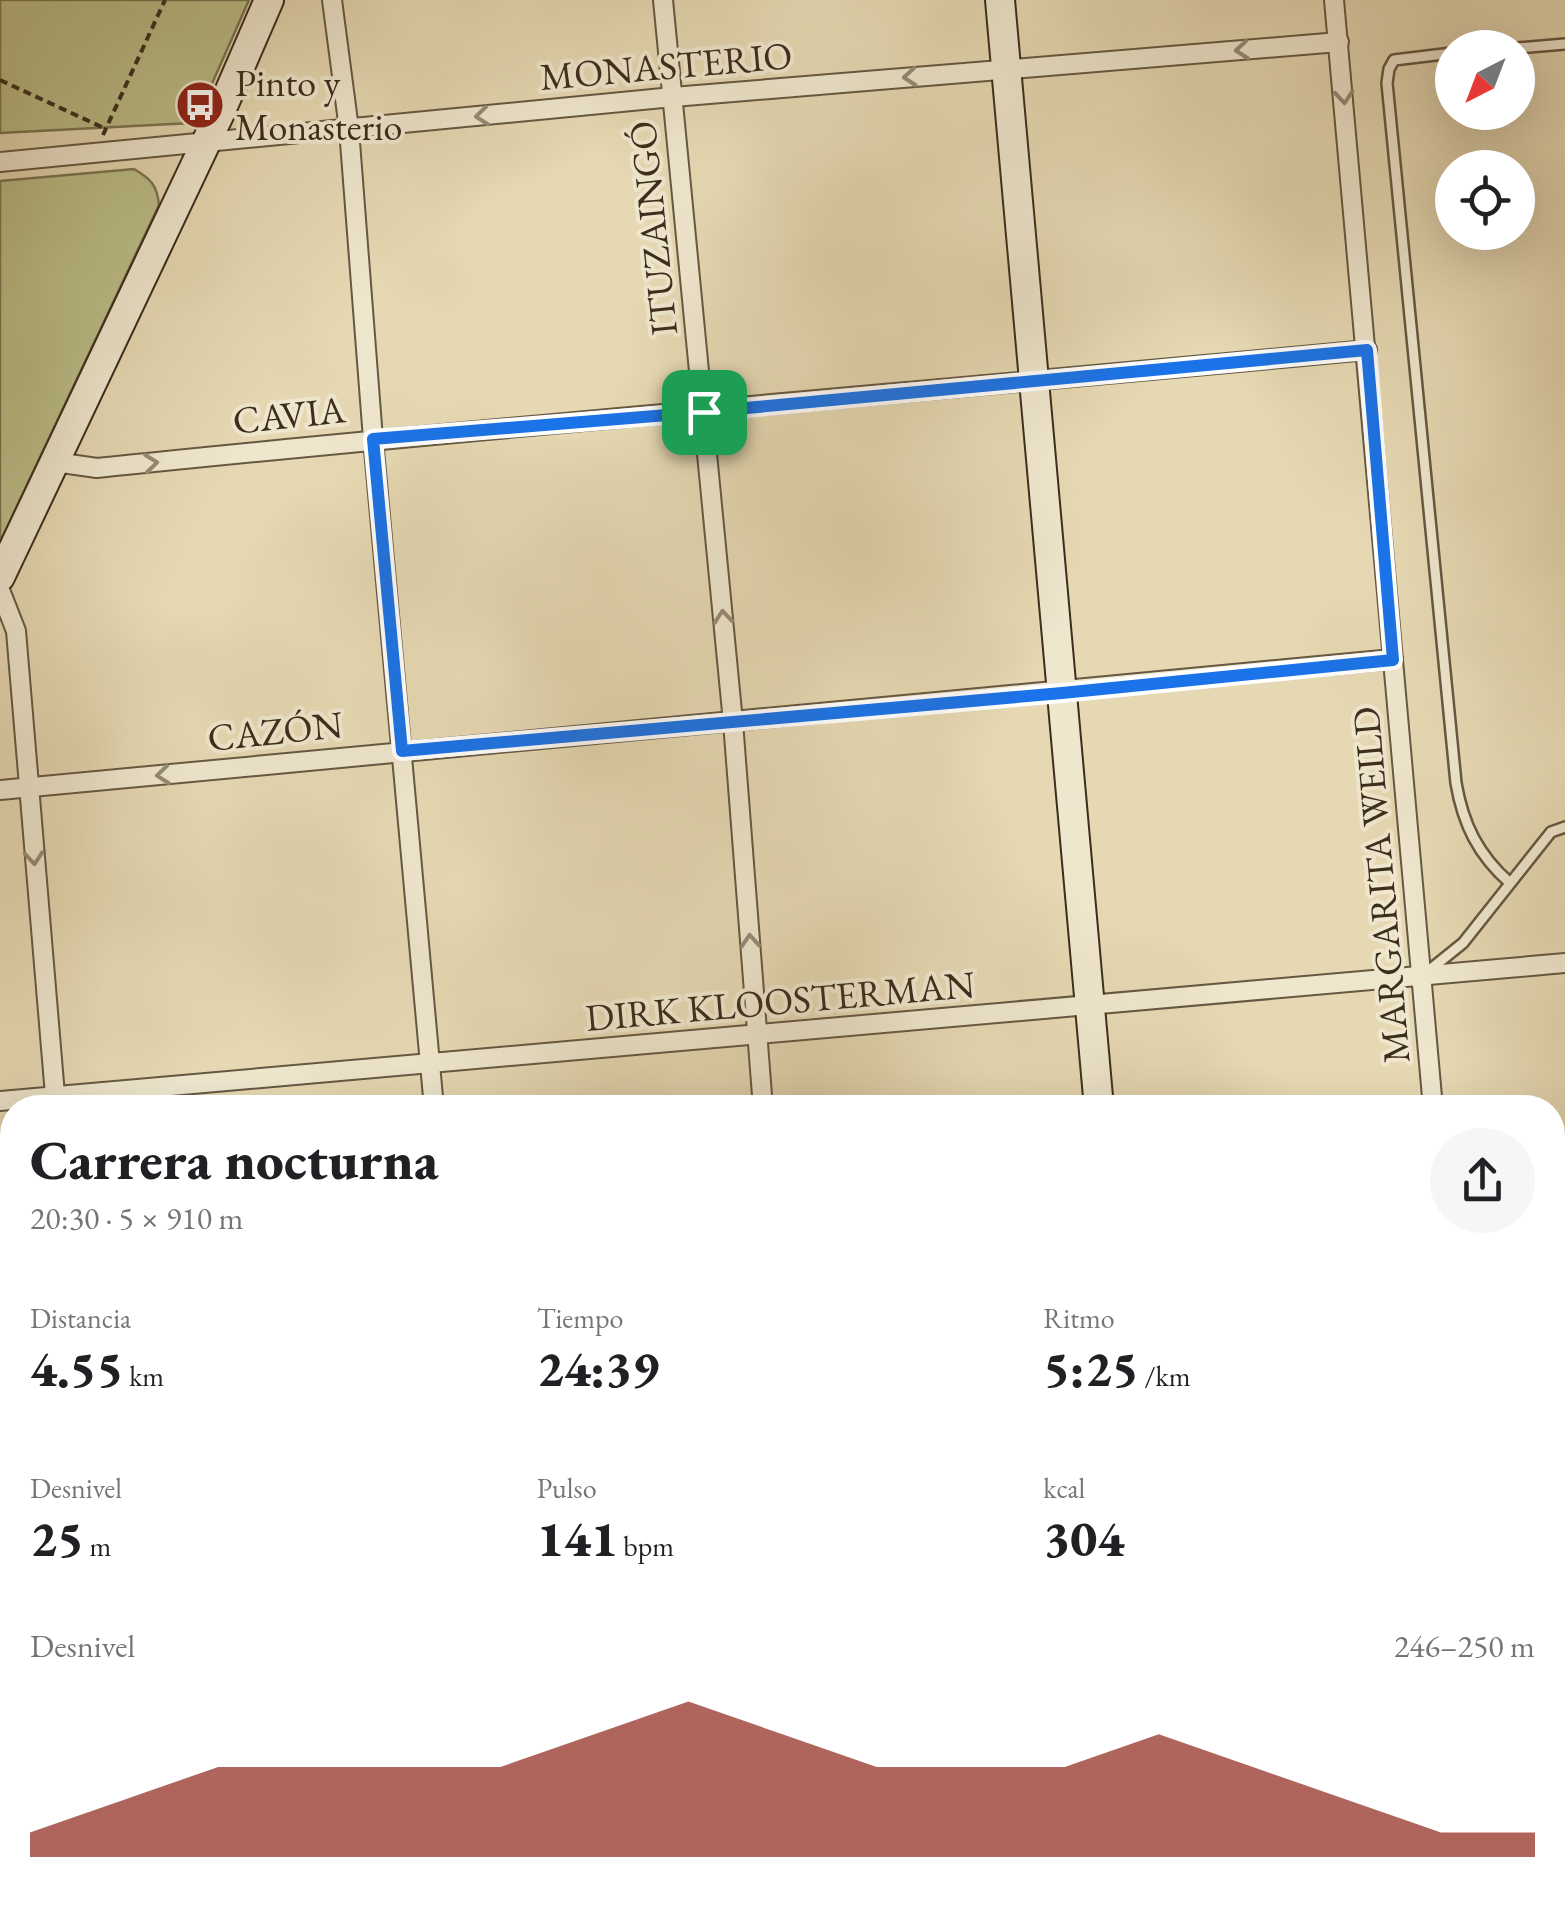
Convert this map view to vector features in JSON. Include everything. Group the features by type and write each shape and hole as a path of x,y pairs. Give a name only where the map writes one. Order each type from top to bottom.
{"street":[{"path":"0,577 270,0"},
{"path":"332,0 349,129 433,1095"},
{"name":"ITUZAINGÓ","path":"664,0 733,722 762,1095"},
{"path":"1000,0 1098,1095"},
{"name":"MARGARITA WEILD","path":"1334,0 1433,1095"},
{"name":"MONASTERIO","path":"0,162 673,97 1339,42"},
{"name":"CAVIA","path":"55,462 97,468 373,439 1367,350"},
{"path":"0,590 16,631 55,1095"},
{"name":"CAZÓN","path":"0,790 1393,660"},
{"name":"DIRK KLOOSTERMAN","path":"125,1095 1565,963"}],"lane":[{"path":"1535,47 1565,44"},
{"path":"1435,55 1394,60 1387,83 1456,782 1461,811 1472,837 1487,862 1510,883"},
{"path":"1421,977 1463,943 1551,832 1565,826"}],"path":[{"path":"103,135 165,0"},
{"path":"0,80 106,129"}],"green space":[{"path":"0,0 249,0 191,123 0,133"},
{"path":"134,169 152,183 159,205 0,542 0,181"}],"place":[{"name":"Pinto y Monasterio","path":"200,105"}],"route":[{"path":"1367,350 1393,660 402,751 373,439 704,412 1367,350"}]}
